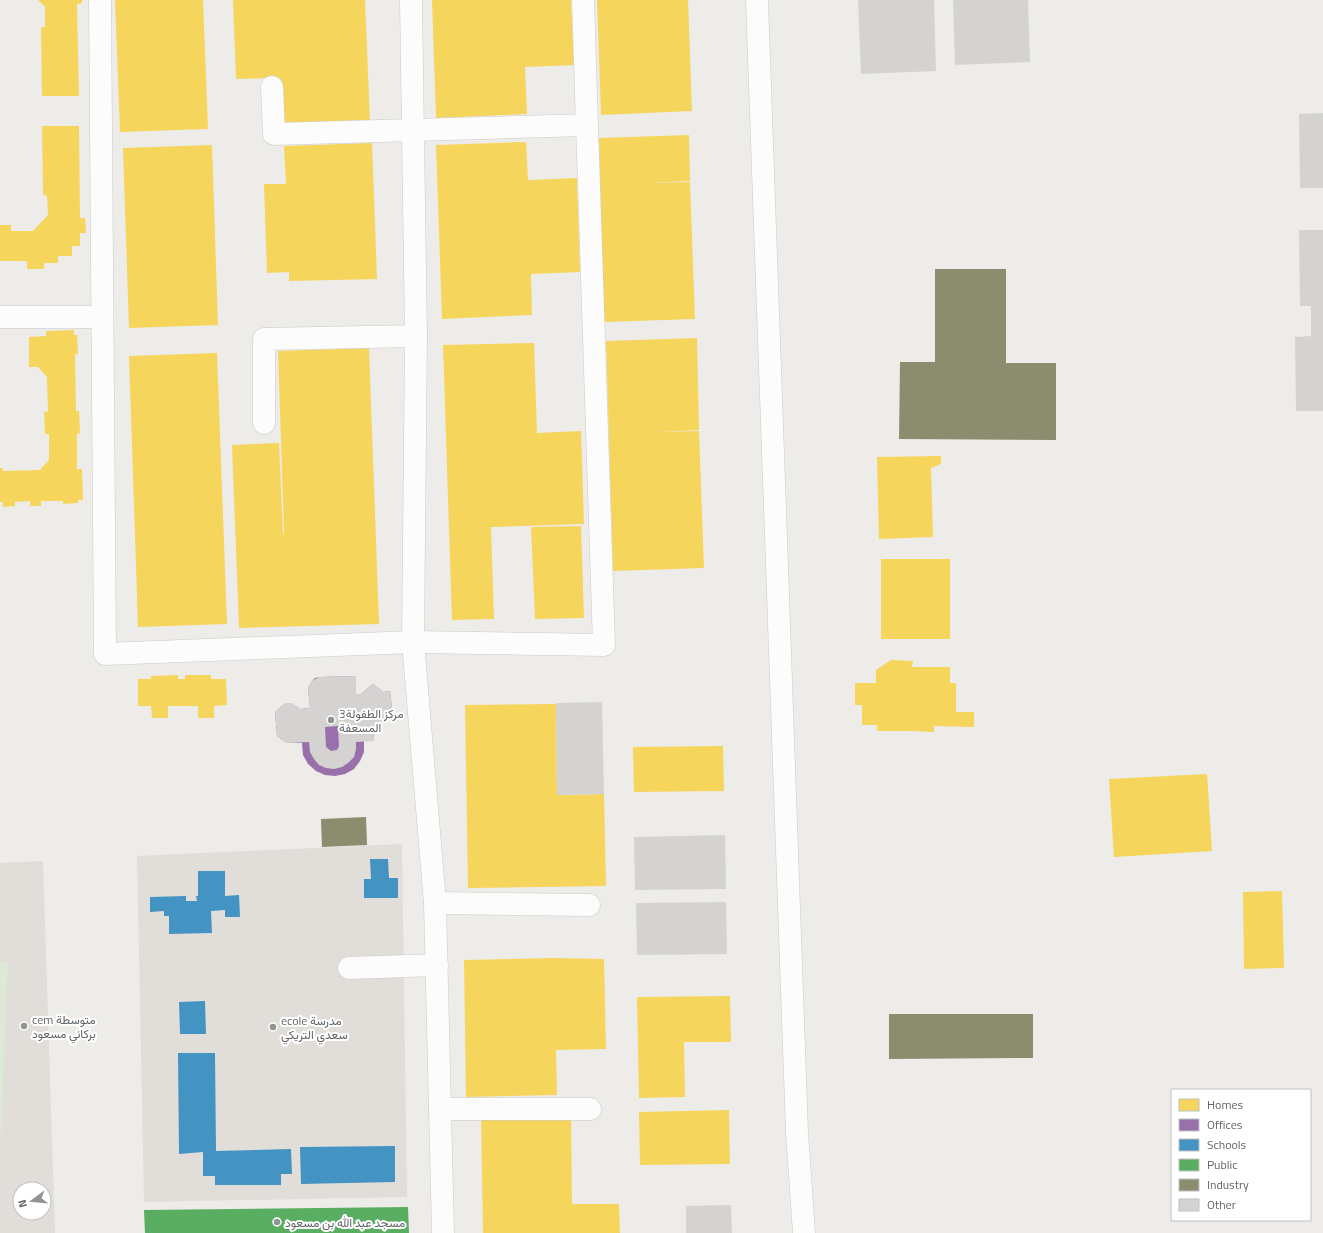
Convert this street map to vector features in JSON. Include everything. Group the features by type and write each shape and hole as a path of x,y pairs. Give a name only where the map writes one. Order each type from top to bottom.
{"street":[{"path":"100,0 105,654 413,642 604,645 583,0"},
{"path":"411,0 416,336 413,642 435,903 443,1233"},
{"path":"757,0 797,1133 804,1233"},
{"path":"272,87 274,134 587,126"},
{"path":"0,317 102,317"},
{"path":"264,423 264,339 416,336"},
{"path":"435,903 589,905"},
{"path":"350,968 437,965"},
{"path":"440,1109 590,1109"}],"shaded area":[{"name":"ecole مدرسة سعدي التريكي","path":"402,844 407,1197 144,1202 137,856"},
{"name":"cem متوسطة بركاني مسعود","path":"43,861 55,1233 0,1233 0,863"}],"green space":[{"path":"0,962 8,962 1,1133 0,1133"}],"building: Homes":[{"path":"38,0 82,0 82,3 77,4 79,96 42,96 41,27 45,27 45,7"},
{"path":"115,0 203,0 208,129 120,132"},
{"path":"233,0 365,0 370,122 281,125 280,78 236,79"},
{"path":"432,0 571,0 574,65 525,67 527,114 436,118"},
{"path":"597,0 688,0 692,111 601,115"},
{"path":"42,126 79,126 80,218 85,218 86,233 80,233 80,246 72,246 72,256 58,256 58,263 44,263 44,269 27,269 27,261 0,261 0,225 11,225 11,231 33,231 48,215 47,196 43,195"},
{"path":"689,135 690,181 645,183 690,182 695,319 604,322 599,138"},
{"path":"526,142 528,180 577,178 580,272 531,274 532,315 442,319 436,145"},
{"path":"372,143 377,279 289,281 289,272 267,273 264,184 286,184 284,146"},
{"path":"212,145 218,325 129,328 123,148"},
{"path":"74,330 74,335 77,335 78,354 75,354 76,411 79,411 80,433 77,434 77,469 82,469 83,500 78,500 78,503 63,504 63,501 41,501 41,506 30,506 30,501 15,502 15,506 3,507 3,502 0,502 0,468 3,468 3,471 40,470 49,460 49,434 45,434 44,411 48,412 47,377 38,367 29,367 29,337 46,336 46,331"},
{"path":"697,338 699,430 654,432 699,431 704,568 613,571 606,341"},
{"path":"534,343 537,433 581,431 584,524 491,527 494,619 452,620 443,345"},
{"path":"369,348 379,624 239,628 232,445 279,443 283,534 278,351"},
{"path":"217,353 227,624 138,627 129,356"},
{"path":"941,456 941,464 931,468 933,537 879,539 877,457"},
{"path":"581,526 584,618 535,619 531,527"},
{"path":"881,559 950,559 950,639 881,639"},
{"path":"891,660 913,661 912,667 950,667 950,683 956,683 956,712 974,712 974,727 934,726 934,732 877,731 877,725 862,725 862,705 855,705 855,683 876,683 876,670"},
{"path":"178,675 178,679 185,679 185,675 211,675 211,679 226,679 227,705 214,706 214,718 198,718 198,706 168,706 168,718 152,718 151,706 138,706 138,679 151,679 151,676"},
{"path":"556,704 557,795 604,794 606,886 468,888 465,705"},
{"path":"723,746 724,791 634,792 633,747"},
{"path":"1207,774 1212,851 1114,857 1109,779"},
{"path":"1282,891 1284,968 1244,969 1243,892"},
{"path":"554,958 604,959 606,1049 556,1050 557,1095 466,1097 464,960"},
{"path":"730,996 731,1042 684,1042 685,1097 639,1098 637,997"},
{"path":"729,1110 730,1164 640,1165 639,1112"},
{"path":"571,1113 572,1204 619,1204 620,1233 483,1233 481,1114"}],"building: Offices":[{"name":"3مركز الطفولة المسعفة","path":"356,676 356,694 361,694 373,684 383,692 390,691 392,707 391,713 384,722 373,726 374,741 364,741 364,752 354,769 345,774 335,776 325,775 316,771 308,764 303,755 302,743 285,742 277,736 275,712 286,703 291,703 300,709 310,708 308,688 315,678"}],"building: Schools":[{"path":"370,859 388,859 389,878 398,878 398,898 364,898 364,879 371,879"},
{"path":"198,871 225,871 225,896 239,895 240,917 225,917 225,910 211,911 212,933 169,934 169,916 164,916 164,911 150,912 150,897 186,896 186,901 197,901"},
{"path":"205,1001 206,1034 180,1034 179,1002"},
{"path":"178,1053 215,1053 216,1151 291,1149 292,1174 281,1174 281,1185 215,1185 215,1176 203,1176 203,1152 179,1154"},
{"path":"395,1146 395,1182 301,1184 300,1147"}],"building: Public":[{"name":"مسجد عبد الله بن مسعود","path":"408,1207 409,1233 145,1233 144,1210"}],"building: Industry":[{"path":"935,269 1006,269 1006,363 1056,363 1056,440 899,439 900,362 935,362"},
{"path":"366,817 367,845 322,847 321,819"},
{"path":"889,1014 1033,1014 1033,1058 889,1059"}],"building: Other":[{"path":"858,0 934,0 936,71 861,74"},
{"path":"953,0 1028,0 1030,62 955,65"},
{"path":"1323,113 1323,188 1300,188 1299,114"},
{"path":"1299,230 1323,230 1323,411 1296,411 1295,337 1311,336 1311,306 1300,306"},
{"name":"3مركز الطفولة المسعفة","path":"356,676 356,694 361,694 373,684 383,692 390,691 392,707 391,713 384,722 373,726 374,741 356,742 354,757 342,767 334,769 319,765 310,752 309,742 290,743 285,742 277,736 275,712 286,703 291,703 300,709 310,708 308,688 312,681 319,677","holes":["338,726 339,746 337,750 331,751 326,747 325,727"]},
{"path":"602,702 604,794 557,795 556,703"},
{"path":"725,835 726,889 635,890 634,837"},
{"path":"726,902 727,954 637,955 636,903"},
{"path":"731,1205 732,1233 686,1233 686,1206"}],"place":[{"name":"3مركز الطفولة المسعفة","path":"331,720"},
{"name":"cem متوسطة بركاني مسعود","path":"24,1026"},
{"name":"ecole مدرسة سعدي التريكي","path":"273,1027"},
{"name":"مسجد عبد الله بن مسعود","path":"277,1222"}]}
